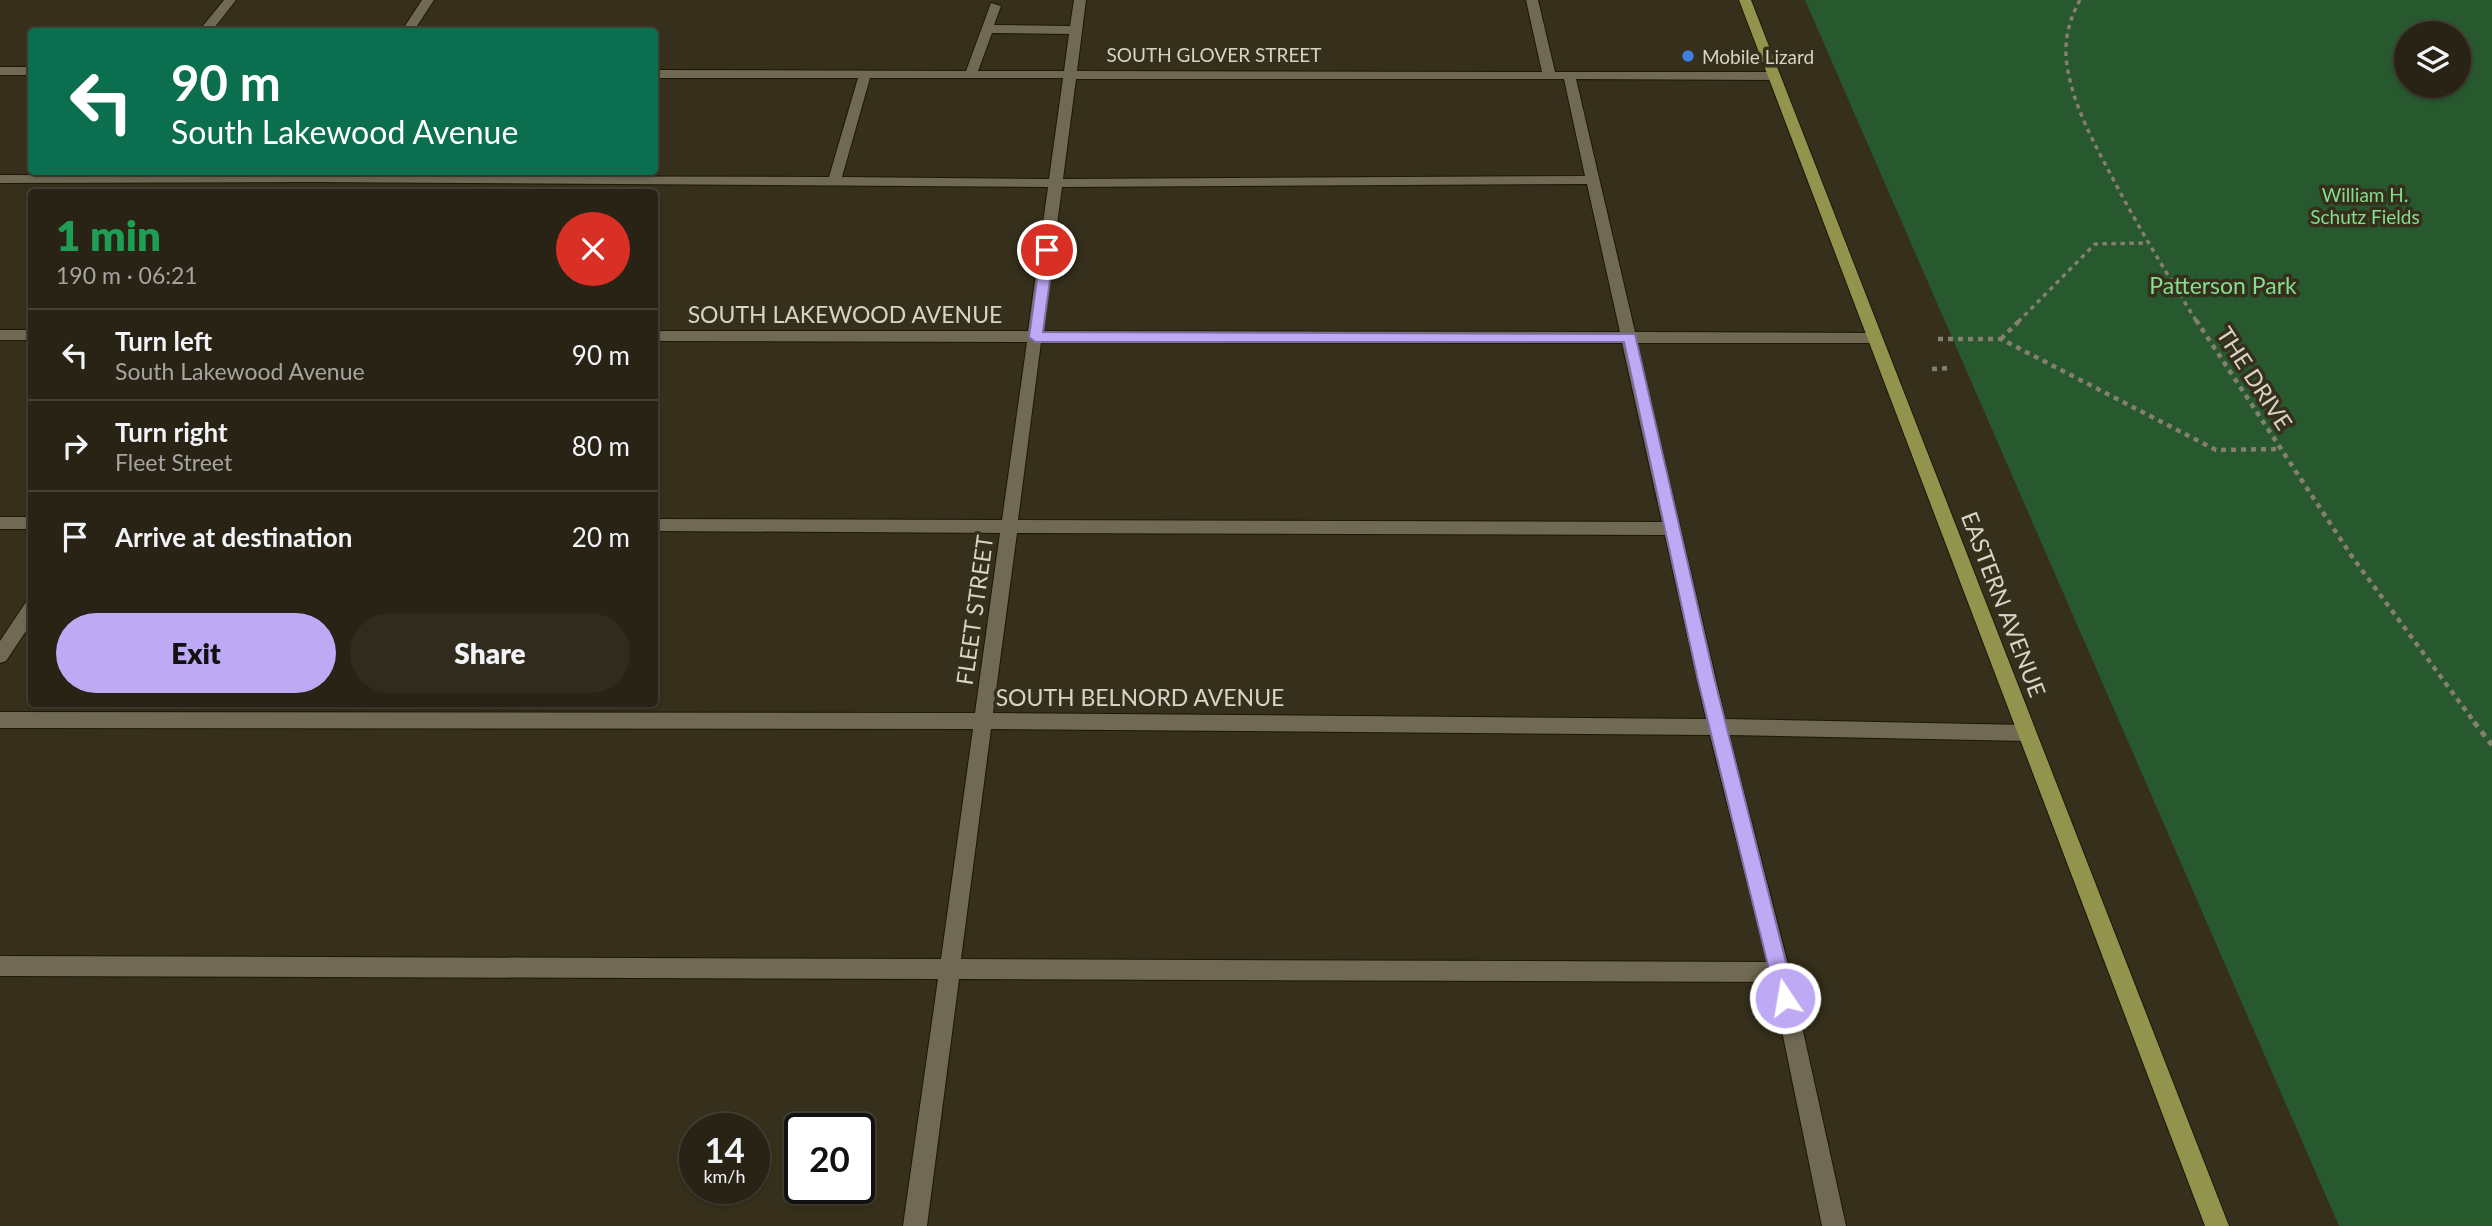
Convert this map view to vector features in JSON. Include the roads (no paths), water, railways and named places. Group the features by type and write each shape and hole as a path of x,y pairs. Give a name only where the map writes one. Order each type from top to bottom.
{"main road":[{"name":"EASTERN AVENUE","path":"1745,0 2217,1226"}],"street":[{"path":"207,28 230,0"},
{"path":"410,28 428,0"},
{"name":"FLEET STREET","path":"915,1226 1080,0"},
{"path":"1532,0 1549,74"},
{"path":"970,76 995,6"},
{"path":"988,29 1076,30"},
{"path":"0,71 28,71"},
{"name":"SOUTH GLOVER STREET","path":"658,74 1774,76"},
{"path":"1569,74 1717,726 1780,972 1834,1226"},
{"path":"834,182 865,75"},
{"path":"0,179 314,175 1057,183 1594,180"},
{"path":"0,335 28,335"},
{"name":"SOUTH LAKEWOOD AVENUE","path":"658,336 1875,338"},
{"path":"0,523 28,523"},
{"path":"658,525 1672,529"},
{"path":"0,656 28,613"},
{"name":"SOUTH BELNORD AVENUE","path":"0,720 984,721 1717,726 2027,733"},
{"path":"0,966 1780,972"}],"place":[{"name":"Mobile Lizard","path":"1688,56"}],"park label":[{"name":"William H. Schutz Fields","path":"2365,205"},
{"name":"Patterson Park","path":"2223,285"}]}
